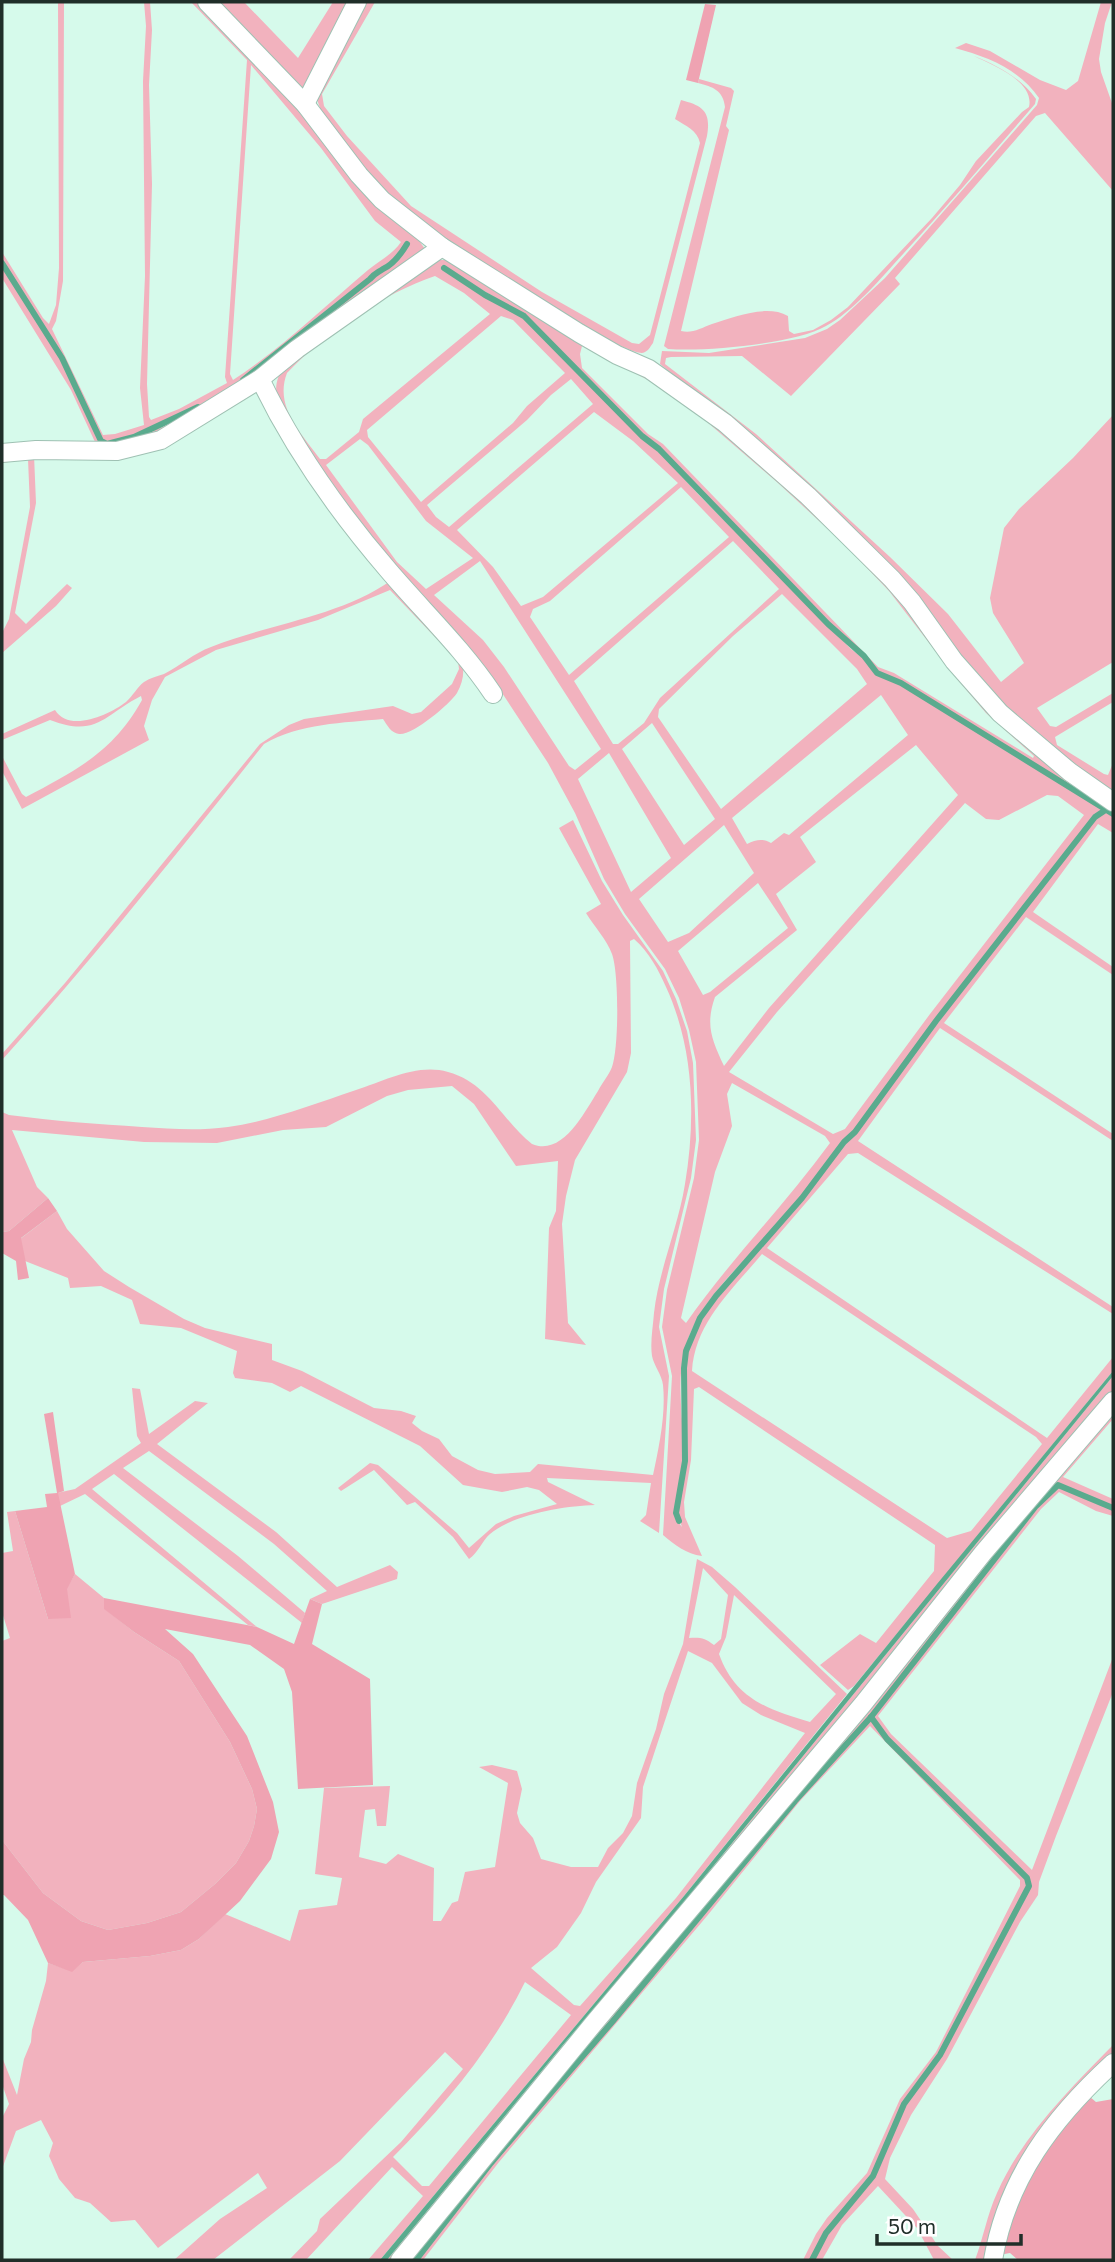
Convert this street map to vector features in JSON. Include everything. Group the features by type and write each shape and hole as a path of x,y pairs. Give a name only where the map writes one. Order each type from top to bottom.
{"street":[{"path":"207,2 304,104 352,167 382,200 442,247 579,333 617,355 649,369 725,423 841,527 892,579 954,661 1000,713 1070,772 1113,802"},
{"path":"304,104 357,2"},
{"path":"2,453 36,450 117,451 161,440 260,379 297,349 442,247"},
{"path":"260,379 281,421 348,518 387,570 455,643 493,694"},
{"path":"400,2260 863,1704 984,1553 1113,1401"},
{"path":"993,2260 1008,2202 1033,2154 1074,2101 1113,2063"}],"shaded area":[{"path":"58,2 64,2 63,281 56,321 52,329 103,435 144,425 140,388 145,276 144,2 150,2 152,30 149,85 152,184 147,384 151,420 179,409 227,383 225,377 247,60 191,2 198,2 258,61 361,186 417,238 425,249 351,301 255,377 159,434 113,448 2,449 2,445 53,441 95,442 71,390 2,278 2,266 60,358 100,442 112,443 129,440 171,423 241,384 392,265 409,245 406,244 391,262 374,272 237,383 206,402 134,436 107,442 102,440 52,338 2,261 2,252 49,324 56,305 59,268","holes":["251,65 321,148 375,221 401,242 286,341 233,380 230,374"]},
{"path":"217,2 244,2 298,58 333,2 351,2 305,87 302,87"},
{"path":"363,2 375,2 322,94 324,106 347,136 411,206 542,292 632,343 639,344 650,335 700,143 694,132 675,119 681,100 704,111 708,121 707,136 653,343 647,350 642,353 626,348 599,335 424,225 385,190 340,139 328,123 317,96"},
{"path":"1101,2 1112,2 1105,23 1099,59 1113,106 1113,191 1045,113 1036,116 895,278 900,284 791,396 742,356 671,357 666,358 665,364 756,434 890,557 948,614 1001,682 1024,663 993,613 990,598 1004,528 1019,509 1073,458 1113,415 1113,662 1037,708 1050,726 1056,727 1113,693 1113,702 1055,737 1057,745 1104,774 1108,775 1113,763 1113,794 1079,770 1001,703 885,560 851,526 798,477 660,364 662,351 709,353 805,338 840,320 885,278 1037,105 1039,98 1012,72 991,60 955,48 966,43 990,51 1040,80 1066,90 1078,81"},
{"path":"705,4 716,5 698,83 686,80"},
{"path":"974,56 1000,68 1016,78 1036,99 1035,104 857,303 826,326 793,338 726,348 684,350 668,349 664,346 725,107 720,93 698,83 699,79 734,91 726,126 729,130 681,331 693,331 730,318 770,311 788,316 789,331 794,334 813,330 848,307 932,218 976,161 1029,107 1029,98 1019,82 1001,69"},
{"path":"433,260 445,260 516,300 569,335 642,373 719,426 847,542 909,609 955,673 992,716 1041,759 1113,810 901,682 878,672 660,448 643,435 525,315 443,267 463,283 523,317 641,437 658,450 876,674 900,684 1104,809 1094,816 934,1020 855,1130 833,1153 787,1215 720,1287 693,1327 682,1363 680,1391 683,1461 676,1512 682,1527 677,1513 686,1461 684,1384 687,1351 701,1318 803,1199 845,1143 857,1133 936,1021 1096,818 1107,811 1113,815 1113,833 1098,824 1033,912 1113,967 1113,975 1026,917 944,1023 1113,1134 1113,1141 940,1028 858,1141 1113,1307 1113,1314 858,1153 848,1154 767,1248 1047,1438 1113,1357 1113,1371 848,1690 820,1665 860,1634 876,1643 934,1571 935,1545 699,1387 694,1389 691,1460 684,1502 685,1517 702,1556 676,1546 663,1535 672,1376 662,1327 667,1290 694,1178 699,1140 696,1062 679,998 665,969 625,914 604,879 575,813 548,763 487,670 393,569 359,526 285,420 279,405 276,394 278,378 303,348 348,315","holes":["435,276 464,293 490,314 363,419 359,432 326,459 320,459 298,429 287,408 284,397 287,373 337,330 376,304","501,316 513,320 565,373 527,406 513,423 421,502 368,437 367,430","582,346 648,380 699,415 778,483 843,543 889,591 986,713 1034,756 1033,758 894,673 878,667 663,444 648,434 582,368","571,379 593,404 449,527 436,517 427,505","594,412 633,441 678,483 543,597 521,606 493,567 457,530","360,439 368,445 426,521 473,558 426,589 397,562 326,465","681,487 729,537 569,675 530,617 533,609 550,601","733,541 779,589 660,698 644,723 618,744 613,744 574,681","480,561 601,749 575,770 569,766 504,667 483,640 434,595","782,594 857,669 867,684 721,809 658,717 659,709 733,636","881,695 908,735 789,835 784,833 771,843 753,841 747,844 732,818","652,723 715,819 684,845 622,749","916,745 958,795 769,1008 724,1066 711,1032 710,1016 715,997 797,930 776,894 816,862 800,837","609,753 671,858 631,892 578,779","1047,795 1058,796 1084,815 845,1129 833,1134 729,1072 777,1012 965,803 986,819 999,820","724,825 754,873 689,933 668,942 639,899","758,883 788,928 703,995 678,951","732,1083 825,1136 830,1143 686,1323 681,1318 715,1172 732,1126 727,1094","762,1254 1036,1437 1042,1444 971,1531 947,1538 692,1371 700,1337 717,1307"]},
{"path":"34,455 36,503 15,613 26,624 67,584 72,588 56,606 2,653 2,633 9,619 30,507 28,459 2,463 2,457"},
{"path":"392,580 463,666 461,683 453,698 430,718 405,733 394,732 383,719 307,728 264,744 103,943 2,1060 2,1054 65,983 260,744 289,725 304,719 393,706 412,714 421,712 452,684 459,669 458,661 390,590 318,620 216,650 165,677 152,700 144,726 149,740 22,809 2,771 2,756 26,797 62,778 106,746 131,718 142,700 141,696 90,725 79,727 50,720 2,740 2,734 55,710 61,717 70,720 89,720 100,716 126,702 144,682 164,674 205,650 350,603"},
{"path":"573,820 602,881 663,971 687,1031 693,1063 696,1140 691,1178 664,1289 659,1327 669,1376 659,1533 640,1521 646,1515 651,1483 547,1478 548,1482 595,1505 554,1509 512,1521 490,1534 469,1559 453,1537 415,1502 407,1505 374,1470 341,1491 338,1488 370,1463 378,1465 457,1533 469,1548 496,1524 557,1504 539,1490 527,1487 502,1492 463,1485 420,1446 301,1386 290,1392 272,1383 235,1378 233,1373 237,1351 181,1328 140,1324 132,1300 101,1286 70,1288 68,1278 25,1261 20,1239 57,1211 67,1229 104,1271 129,1287 205,1328 272,1344 272,1360 302,1371 374,1408 401,1411 416,1416 412,1423 439,1439 452,1456 478,1470 495,1474 530,1472 538,1464 653,1475 664,1396 662,1381 652,1356 651,1340 660,1280 685,1184 691,1109 687,1059 675,1010 656,967 634,939 630,941 631,1053 627,1072 575,1160 562,1224 568,1323 586,1345 545,1339 549,1228 556,1211 558,1161 516,1166 474,1104 452,1086 408,1090 387,1096 326,1127 283,1130 217,1143 144,1142 12,1130 37,1187 48,1198 9,1231 2,1232 2,1112 9,1115 92,1123 174,1129 217,1128 276,1116 401,1074 436,1070 462,1077 474,1084 532,1144 554,1144 580,1120 609,1073 614,1057 617,1028 616,977 612,954 586,913 601,904 559,828"},
{"path":"48,1198 57,1211 21,1238 29,1278 18,1280 16,1261 2,1253 2,1232 9,1231"},
{"path":"1113,1371 1113,1376 662,1929 387,2260 380,2260 684,1896"},
{"path":"1113,1376 1113,1392 394,2260 387,2260 662,1929"},
{"path":"132,1388 140,1389 149,1434 195,1401 208,1403 157,1444 276,1532 337,1587 390,1565 398,1572 397,1579 322,1604 310,1599 327,1591 274,1544 149,1451 123,1468 238,1556 305,1613 302,1623 114,1474 92,1489 257,1627 248,1625 85,1494 60,1506 57,1493 75,1489 141,1443 137,1436"},
{"path":"1113,1409 1113,1419 1063,1477 1113,1499 1113,1506 1057,1483 1035,1505 870,1716 794,1800 613,2020 490,2163 414,2260 408,2260 1030,1506"},
{"path":"53,1412 64,1491 58,1493 75,1574 67,1589 71,1618 48,1619 15,1511 47,1507 45,1494 57,1493 44,1414"},
{"path":"1058,1486 1113,1509 1113,1516 1096,1511 1059,1492 1041,1509 878,1716 891,1734 1032,1870 1113,1657 1113,1692 1039,1882 1038,1895 1020,1922 947,2059 911,2115 890,2158 885,2179 913,2209 938,2246 953,2260 934,2260 917,2228 878,2186 842,2225 822,2260 814,2260 827,2234 874,2176 906,2105 941,2056 1031,1886 1029,1877 888,1738 873,1716 1037,1506"},
{"path":"15,1511 48,1619 75,1574 104,1598 105,1609 134,1632 179,1661 230,1742 252,1789 257,1809 249,1841 236,1863 181,1912 147,1923 108,1930 81,1921 43,1893 2,1840 2,1641 10,1638 2,1612 2,1553 13,1551 7,1512"},
{"path":"697,1559 712,1567 735,1587 847,1694 684,1896 380,2260 368,2260 423,2196 392,2167 306,2260 289,2260 317,2231 320,2219 401,2142 463,2069 445,2052 340,2161 213,2260 174,2260 220,2219 267,2188 258,2173 158,2248 135,2220 111,2222 90,2203 75,2198 59,2179 49,2156 53,2143 41,2120 16,2131 2,2169 2,2118 9,2104 2,2084 2,2057 17,2095 46,1981 48,1963 72,1971 83,1962 150,1956 181,1950 199,1939 225,1914 290,1941 299,1910 337,1905 342,1878 315,1874 324,1788 390,1786 386,1826 377,1826 375,1809 365,1810 359,1857 386,1864 398,1854 434,1868 433,1921 441,1921 452,1903 458,1901 465,1872 495,1867 508,1783 479,1767 492,1765 517,1771 522,1789 517,1813 520,1823 533,1838 541,1859 571,1867 598,1867 608,1848 623,1833 632,1816 637,1783 656,1729 664,1694 683,1644","holes":["703,1568 728,1595 721,1639 714,1645 702,1638 689,1638","734,1595 836,1694 810,1722 767,1707 744,1692 726,1669 719,1654 726,1637","688,1651 712,1663 742,1703 761,1715 805,1733 676,1898 580,2006 574,2005 531,1968 557,1947 581,1913 596,1882 641,1818 643,1787","525,1982 571,2015 429,2186 422,2186 393,2157 466,2075 512,2007"]},
{"path":"104,1598 257,1627 294,1644 310,1599 322,1604 312,1644 370,1679 373,1785 298,1789 292,1692 284,1669 250,1645 165,1629 193,1654 247,1736 273,1802 279,1832 271,1859 240,1901 199,1939 181,1950 150,1956 83,1962 72,1972 48,1963 28,1920 2,1895 2,1840 43,1893 81,1921 108,1930 147,1923 181,1912 236,1863 249,1841 257,1809 252,1789 230,1742 179,1661 104,1609"},
{"path":"871,1719 886,1740 1026,1879 1027,1886 939,2054 903,2103 872,2175 824,2232 810,2260 803,2260 816,2234 867,2173 900,2099 936,2052 1020,1886 1020,1880 870,1726 800,1801 707,1916 499,2162 423,2260 418,2260 492,2164 796,1802"},
{"path":"1113,2045 1113,2055 987,2260 975,2260 994,2201 1007,2172 1048,2114"},
{"path":"1090,2097 1096,2102 1113,2099 1113,2260 1018,2260 1010,2253 999,2255 1003,2232 1035,2160"}],"waterway":[{"path":"243,380 391,264 407,244"},
{"path":"2,263 62,358 101,441 107,444 134,437 198,407"},
{"path":"444,268 524,316 642,436 659,449 828,624 864,656 877,673 901,683 1113,814"},
{"path":"679,1521 676,1513 685,1461 684,1368 686,1351 700,1318 855,1132 936,1021 1095,817 1107,809"},
{"path":"416,2260 491,2163 613,2021 795,1801 871,1717 1036,1506 1058,1485 1113,1508"},
{"path":"812,2260 826,2233 873,2176 904,2104 940,2055 1029,1886 1027,1878 887,1739 871,1717"}]}
